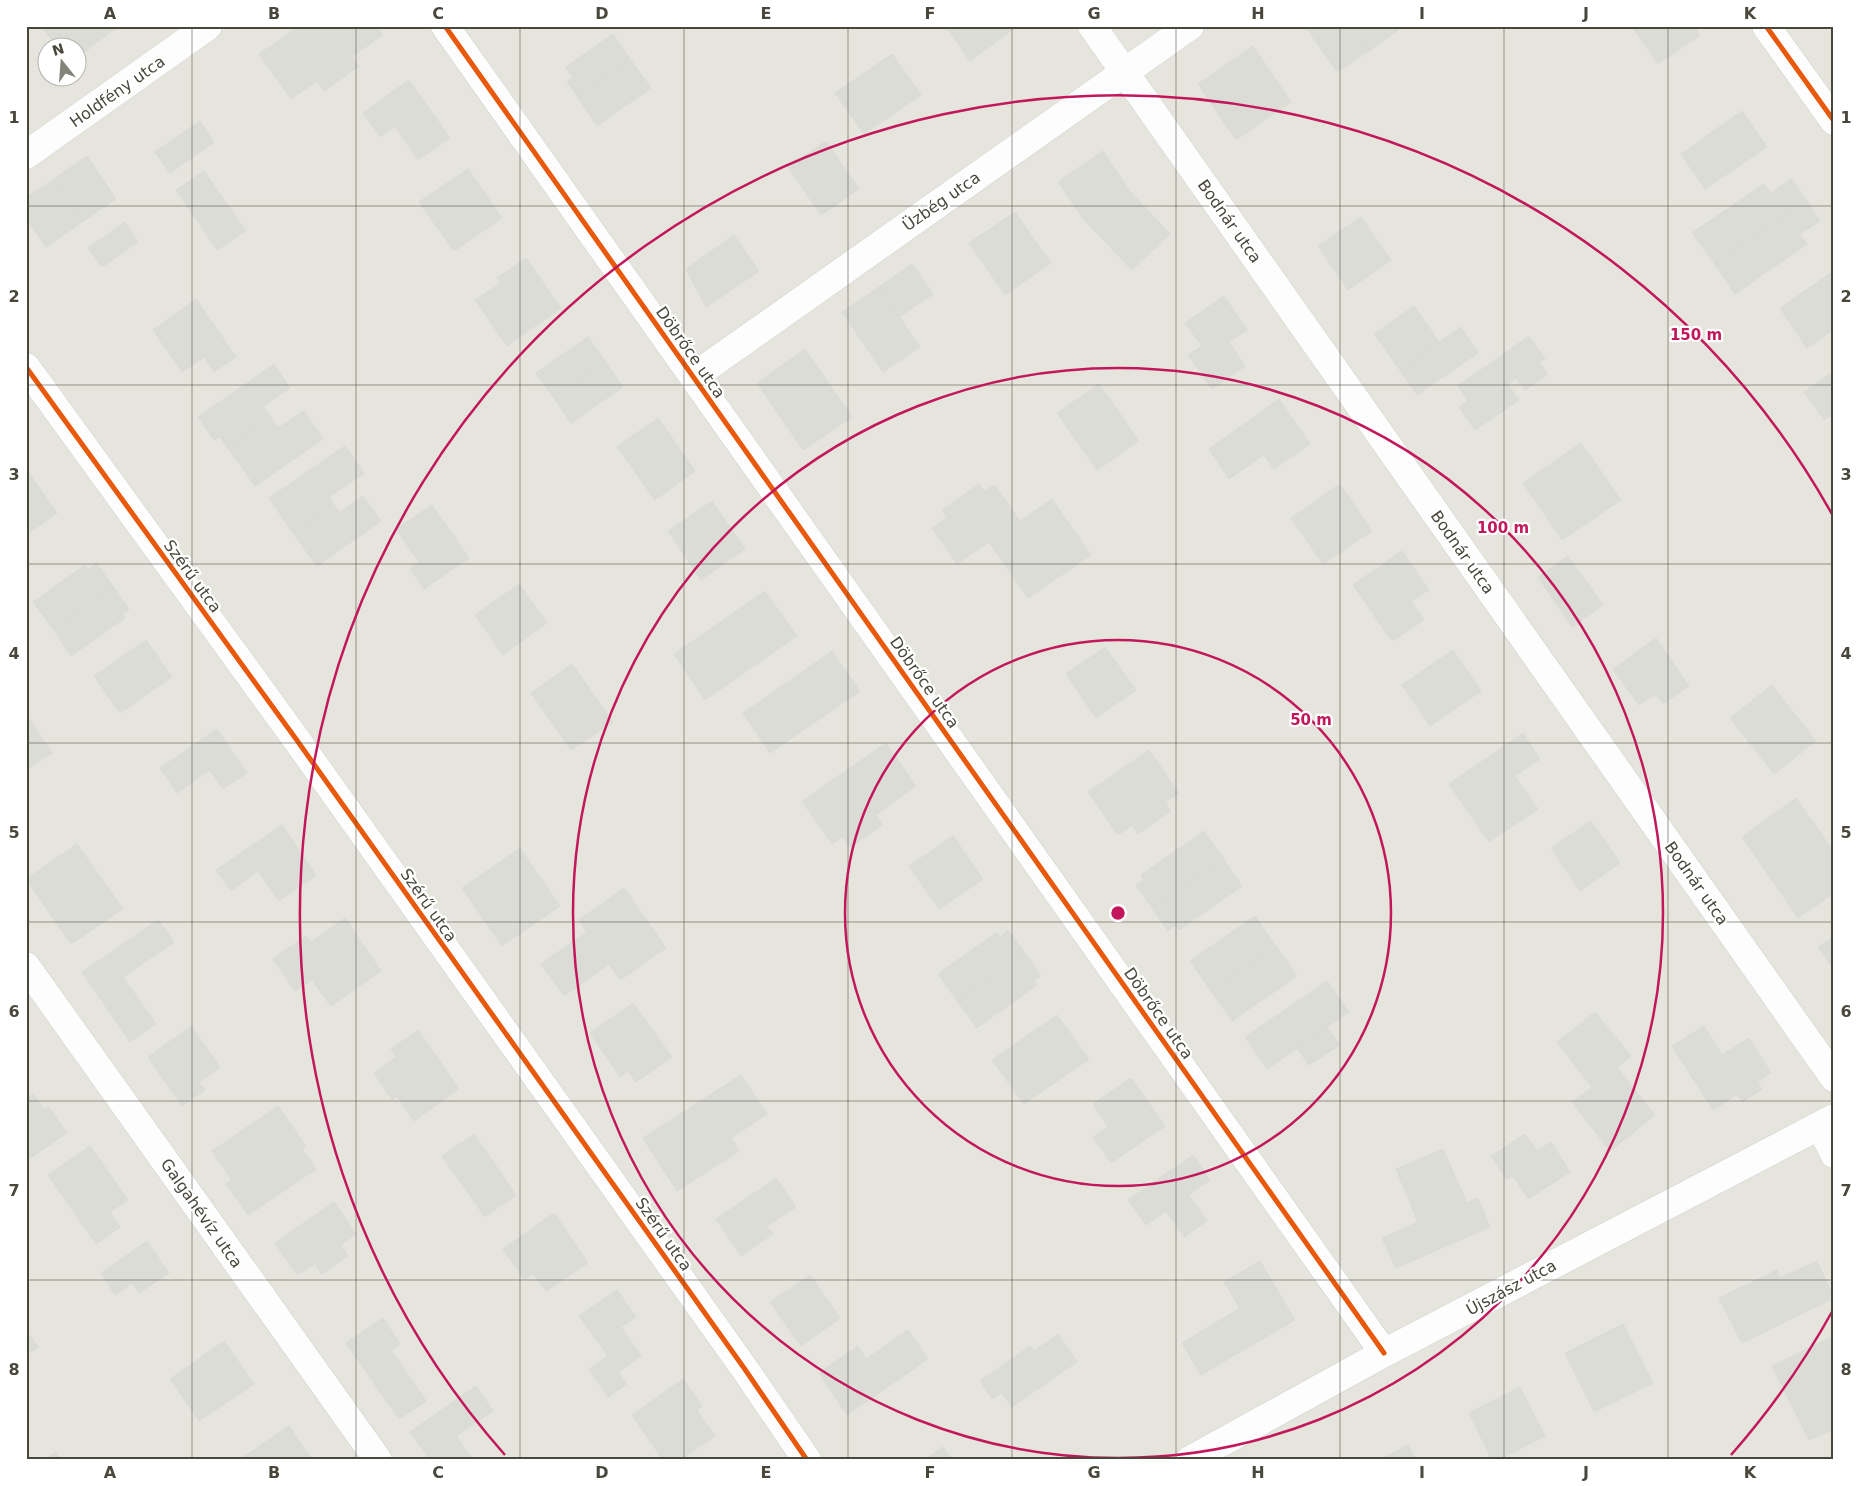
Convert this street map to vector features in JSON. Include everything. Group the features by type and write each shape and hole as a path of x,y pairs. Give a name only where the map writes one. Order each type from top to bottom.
{"street":[{"name":"Holdfény utca","path":"26,155 208,26"},
{"name":"Döbrőce utca","path":"445,26 1384,1353"},
{"name":"Bodnár utca","path":"1092,26 1834,1078"},
{"name":"Üzbég utca","path":"693,376 1190,26"},
{"path":"1766,26 1834,121"},
{"name":"Szérű utca","path":"26,367 296,739 721,1335 807,1460"},
{"name":"Galgahévíz utca","path":"26,966 378,1460"},
{"path":"1827,1122 1834,1154"},
{"name":"Újszász utca","path":"1190,1460 1384,1353 1827,1122"}],"shaded area":[{"path":"26,26 1834,26 1834,1460 26,1460"}],"building":[{"path":"42,26 117,26 88,49 88,38 50,38"},
{"path":"292,26 376,26 382,35 352,57 359,66 324,91 317,81 291,99 259,54 294,30"},
{"path":"946,26 1014,26 1015,28 970,61"},
{"path":"1305,26 1354,26 1370,50 1337,72"},
{"path":"1354,26 1395,26 1398,30 1370,50"},
{"path":"1632,26 1694,26 1700,35 1658,64"},
{"path":"613,34 630,59 577,96 567,82 573,78 566,67"},
{"path":"1253,46 1291,102 1236,140 1198,84"},
{"path":"892,54 921,95 864,134 835,93"},
{"path":"630,59 651,88 597,126 577,96"},
{"path":"409,80 450,138 418,160 395,126 380,137 363,113"},
{"path":"1742,111 1767,147 1705,189 1681,154"},
{"path":"200,121 214,142 170,173 155,152"},
{"path":"826,141 859,189 821,215 788,167"},
{"path":"1103,151 1129,190 1170,234 1132,270 1085,221 1058,182"},
{"path":"87,156 116,199 82,222 53,180"},
{"path":"468,169 502,218 454,251 419,202"},
{"path":"204,171 246,231 217,250 176,190"},
{"path":"1792,179 1806,200 1714,263 1692,233 1764,184 1771,193"},
{"path":"53,180 82,222 46,247 26,218 26,198"},
{"path":"1806,200 1820,221 1800,234 1807,244 1735,294 1714,263"},
{"path":"1015,212 1051,263 1005,295 969,243"},
{"path":"1361,217 1391,260 1348,290 1318,246"},
{"path":"125,222 138,242 102,267 88,248"},
{"path":"734,235 759,271 706,307 686,269"},
{"path":"526,258 561,308 507,346 475,300 501,283 497,278"},
{"path":"912,264 933,294 899,317 879,287"},
{"path":"1834,271 1834,329 1807,348 1780,308"},
{"path":"879,287 920,347 883,372 842,312"},
{"path":"1224,296 1247,330 1229,342 1245,366 1212,389 1188,355 1202,346 1185,323"},
{"path":"196,299 236,357 214,372 204,357 182,372 153,330"},
{"path":"1414,306 1439,342 1400,370 1374,334"},
{"path":"1461,327 1478,353 1417,395 1400,370"},
{"path":"1529,336 1545,359 1539,362 1548,374 1525,390 1516,378 1508,384 1492,362"},
{"path":"588,337 605,361 553,397 536,373"},
{"path":"805,349 852,417 803,450 757,383"},
{"path":"605,361 623,387 571,423 553,397"},
{"path":"1492,362 1519,400 1475,430 1459,407 1468,401 1458,386"},
{"path":"274,364 290,388 263,406 271,418 228,448 220,437 214,440 198,417"},
{"path":"1834,371 1834,414 1824,420 1804,392"},
{"path":"1099,384 1139,441 1097,470 1057,413"},
{"path":"1279,399 1310,444 1274,469 1264,455 1229,479 1209,449"},
{"path":"304,411 323,439 255,486 228,448 271,418 278,428"},
{"path":"658,418 695,471 655,500 617,447"},
{"path":"1581,443 1621,500 1562,540 1523,483"},
{"path":"345,446 364,473 329,497 334,505 293,533 269,498"},
{"path":"26,469 57,513 26,535"},
{"path":"979,484 984,491 995,485 1020,521 1052,499 1091,555 1028,598 989,542 957,564 932,528 947,518 942,510"},
{"path":"1340,484 1372,531 1323,564 1291,518"},
{"path":"363,496 381,521 317,566 293,533 334,505 340,512"},
{"path":"712,501 745,549 701,580 668,531"},
{"path":"432,505 469,558 424,589 410,569 419,562 396,529"},
{"path":"1402,551 1429,590 1411,601 1424,620 1392,641 1353,585"},
{"path":"1568,556 1603,605 1572,627 1538,577"},
{"path":"96,563 113,586 53,629 33,602 85,565 88,570"},
{"path":"519,584 547,623 503,655 475,615"},
{"path":"113,586 129,609 122,614 125,618 71,656 53,629"},
{"path":"765,591 797,636 705,700 674,654"},
{"path":"1656,638 1689,686 1663,704 1656,694 1639,705 1613,669"},
{"path":"146,640 172,677 120,713 94,676"},
{"path":"1105,647 1136,690 1096,718 1066,674"},
{"path":"1453,650 1481,691 1430,726 1402,685"},
{"path":"832,651 860,691 770,753 743,713"},
{"path":"572,664 613,722 571,750 531,693"},
{"path":"1772,685 1816,741 1774,774 1730,718"},
{"path":"28,717 52,753 26,770 26,718"},
{"path":"217,729 247,773 223,789 210,770 177,793 160,768"},
{"path":"1523,733 1540,759 1515,776 1538,809 1489,842 1449,784"},
{"path":"886,743 916,786 875,815 883,825 850,847 843,836 832,844 802,801"},
{"path":"1149,750 1179,793 1165,802 1171,811 1138,834 1132,825 1118,835 1088,792"},
{"path":"1796,798 1834,852 1834,893 1798,918 1742,837"},
{"path":"1591,821 1620,863 1580,891 1551,848"},
{"path":"282,825 316,875 279,901 258,871 231,891 216,870"},
{"path":"1204,831 1223,858 1152,908 1136,885 1143,880 1141,875"},
{"path":"953,836 983,879 939,909 909,866"},
{"path":"77,844 123,909 71,944 26,879"},
{"path":"520,848 560,906 502,946 462,888"},
{"path":"1223,858 1242,886 1179,930 1175,925 1168,931 1152,908"},
{"path":"624,888 666,948 620,980 609,964 564,996 541,964 587,932 579,920"},
{"path":"1255,916 1276,946 1211,991 1190,961"},
{"path":"345,918 381,971 331,1006 312,980 295,991 273,959 306,936 311,942"},
{"path":"158,920 174,942 123,977 156,1024 130,1042 82,972"},
{"path":"1008,930 1025,953 958,1002 938,974 997,932 1000,937"},
{"path":"1834,936 1834,970 1818,947"},
{"path":"1276,946 1297,976 1232,1021 1211,991"},
{"path":"1025,953 1041,976 1034,981 1037,985 977,1028 958,1002"},
{"path":"1327,981 1349,1012 1267,1069 1245,1037"},
{"path":"633,1003 672,1057 636,1082 628,1071 620,1077 590,1033"},
{"path":"1595,1012 1631,1056 1617,1067 1655,1115 1610,1151 1572,1102 1592,1087 1557,1042"},
{"path":"1057,1015 1089,1059 1024,1104 992,1060"},
{"path":"191,1026 220,1067 199,1082 205,1090 182,1106 148,1057"},
{"path":"1704,1026 1722,1055 1749,1038 1771,1073 1757,1082 1762,1089 1742,1102 1738,1094 1713,1110 1672,1046"},
{"path":"1327,1027 1340,1045 1309,1065 1297,1048"},
{"path":"418,1030 459,1089 414,1121 397,1096 392,1100 374,1073 397,1057 391,1049"},
{"path":"741,1075 767,1114 731,1138 739,1151 677,1191 643,1138"},
{"path":"1131,1078 1165,1126 1111,1163 1093,1137 1108,1127 1093,1104"},
{"path":"33,1094 44,1110 49,1107 67,1133 26,1161 26,1099"},
{"path":"278,1106 306,1146 302,1149 316,1169 248,1215 226,1184 232,1180 212,1151"},
{"path":"474,1134 516,1195 485,1217 442,1156"},
{"path":"1525,1134 1537,1151 1551,1142 1570,1172 1528,1199 1513,1176 1507,1180 1491,1156"},
{"path":"90,1146 128,1200 110,1212 120,1227 96,1244 48,1175"},
{"path":"1443,1149 1467,1203 1478,1198 1490,1227 1396,1268 1382,1238 1418,1222 1396,1169"},
{"path":"1193,1155 1210,1180 1189,1195 1207,1221 1184,1237 1166,1211 1146,1225 1128,1200"},
{"path":"776,1178 796,1207 767,1226 773,1234 741,1256 716,1219"},
{"path":"334,1202 356,1234 341,1245 348,1256 322,1274 315,1264 297,1275 275,1243"},
{"path":"554,1213 588,1263 546,1291 533,1274 524,1279 503,1249"},
{"path":"147,1241 169,1273 139,1293 132,1283 115,1295 101,1273"},
{"path":"1260,1261 1295,1320 1201,1375 1182,1343 1240,1308 1224,1282"},
{"path":"1817,1261 1834,1298 1742,1343 1719,1298 1777,1270 1780,1278"},
{"path":"810,1275 840,1318 801,1346 770,1302"},
{"path":"617,1290 636,1317 621,1327 641,1356 618,1372 627,1384 608,1397 589,1369 608,1356 579,1316"},
{"path":"383,1318 400,1344 391,1350 426,1401 399,1419 346,1343"},
{"path":"1623,1324 1653,1383 1594,1412 1565,1353"},
{"path":"26,1330 38,1347 26,1355"},
{"path":"908,1330 928,1359 847,1415 819,1373 858,1346 866,1359"},
{"path":"1058,1334 1077,1362 1012,1407 1002,1393 992,1399 980,1381 1030,1346 1034,1351"},
{"path":"1833,1336 1834,1429 1809,1440 1772,1366"},
{"path":"224,1341 254,1384 199,1421 170,1379"},
{"path":"683,1379 702,1406 697,1410 715,1436 680,1460 663,1460 632,1415"},
{"path":"476,1386 493,1411 456,1436 471,1457 467,1460 430,1460 410,1432"},
{"path":"1520,1387 1545,1436 1498,1460 1492,1460 1469,1413"},
{"path":"289,1426 312,1460 239,1460"},
{"path":"1408,1445 1416,1460 1379,1460"},
{"path":"943,1447 952,1460 924,1460"},
{"path":"56,1452 62,1460 44,1460"}],"cycle path":[{"path":"445,26 1384,1353"},
{"path":"1766,26 1834,121"},
{"path":"26,367 296,739 744,1368 807,1460"}]}
